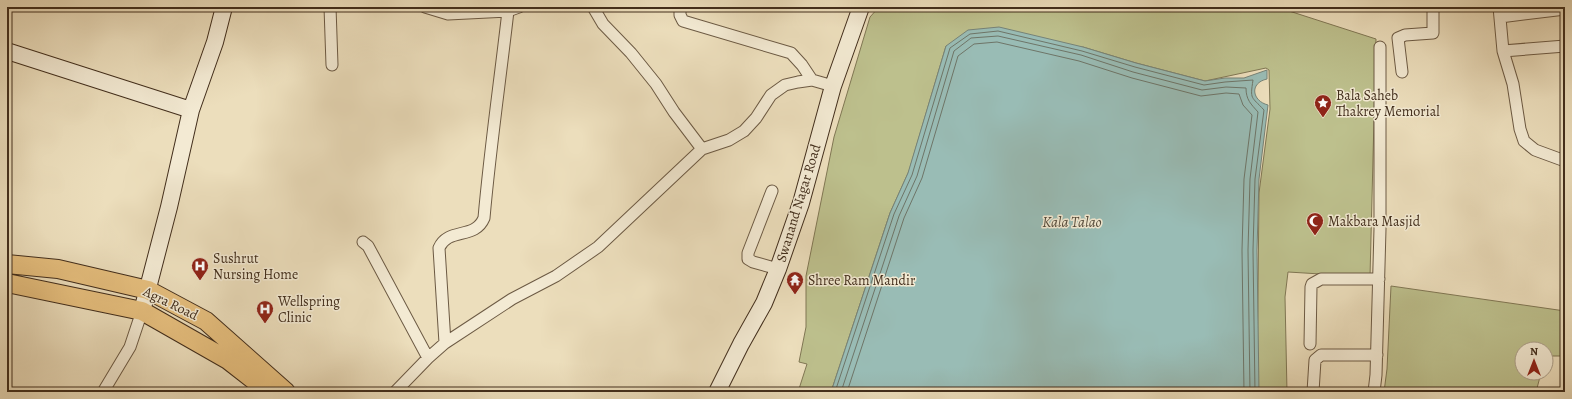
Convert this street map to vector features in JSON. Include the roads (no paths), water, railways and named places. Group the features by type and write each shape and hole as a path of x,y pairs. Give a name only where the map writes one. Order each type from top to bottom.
{"main road":[{"name":"Agra Road","path":"7,264 58,269 148,290 206,321 286,392"},
{"name":"Agra Road","path":"7,283 142,311 228,360 269,392"}],"street":[{"path":"103,392 130,347 142,311 169,207 191,110 215,42 224,7"},
{"path":"330,7 332,65"},
{"path":"425,7 448,14 513,9 489,158 484,218 482,224 476,230 447,237 439,248 445,343"},
{"path":"593,7 603,24 631,53 656,84 674,112 702,149"},
{"path":"680,7 680,15 684,21 790,53 802,64 812,80"},
{"name":"Swanand Nagar Road","path":"717,392 740,344 764,303 778,269 801,203 832,86 861,7"},
{"path":"1402,72 1398,38 1405,35 1433,34 1433,7"},
{"path":"1565,9 1500,12 1503,51 1513,84 1520,129 1524,141 1535,150 1565,161"},
{"path":"1503,51 1565,46"},
{"path":"1374,392 1377,352 1379,279 1380,47"},
{"path":"7,51 191,110"},
{"path":"395,392 445,343 512,299 556,276 598,247 702,149 729,140 744,130 756,118 771,95 785,85 812,80 832,86"},
{"path":"772,191 748,253 748,258 753,262 778,269"},
{"path":"363,242 368,246 395,294 428,358"},
{"path":"1310,344 1312,284 1321,279 1379,279"},
{"path":"1328,348 1377,352"},
{"path":"1313,392 1315,360 1318,356 1377,352"}],"water":[{"name":"Kala Talao","path":"999,27 1083,47 1205,81 1225,78 1244,78 1267,70 1267,79 1257,84 1255,88 1256,96 1259,100 1268,105 1259,179 1257,250 1259,392 831,392 890,213 908,173 946,46 968,30"}],"place":[{"name":"Bala Saheb Thakrey Memorial","path":"1323,118"},
{"name":"Makbara Masjid","path":"1315,236"},
{"name":"Sushrut Nursing Home","path":"200,281"},
{"name":"Shree Ram Mandir","path":"795,295"},
{"name":"Wellspring Clinic","path":"265,324"}]}
